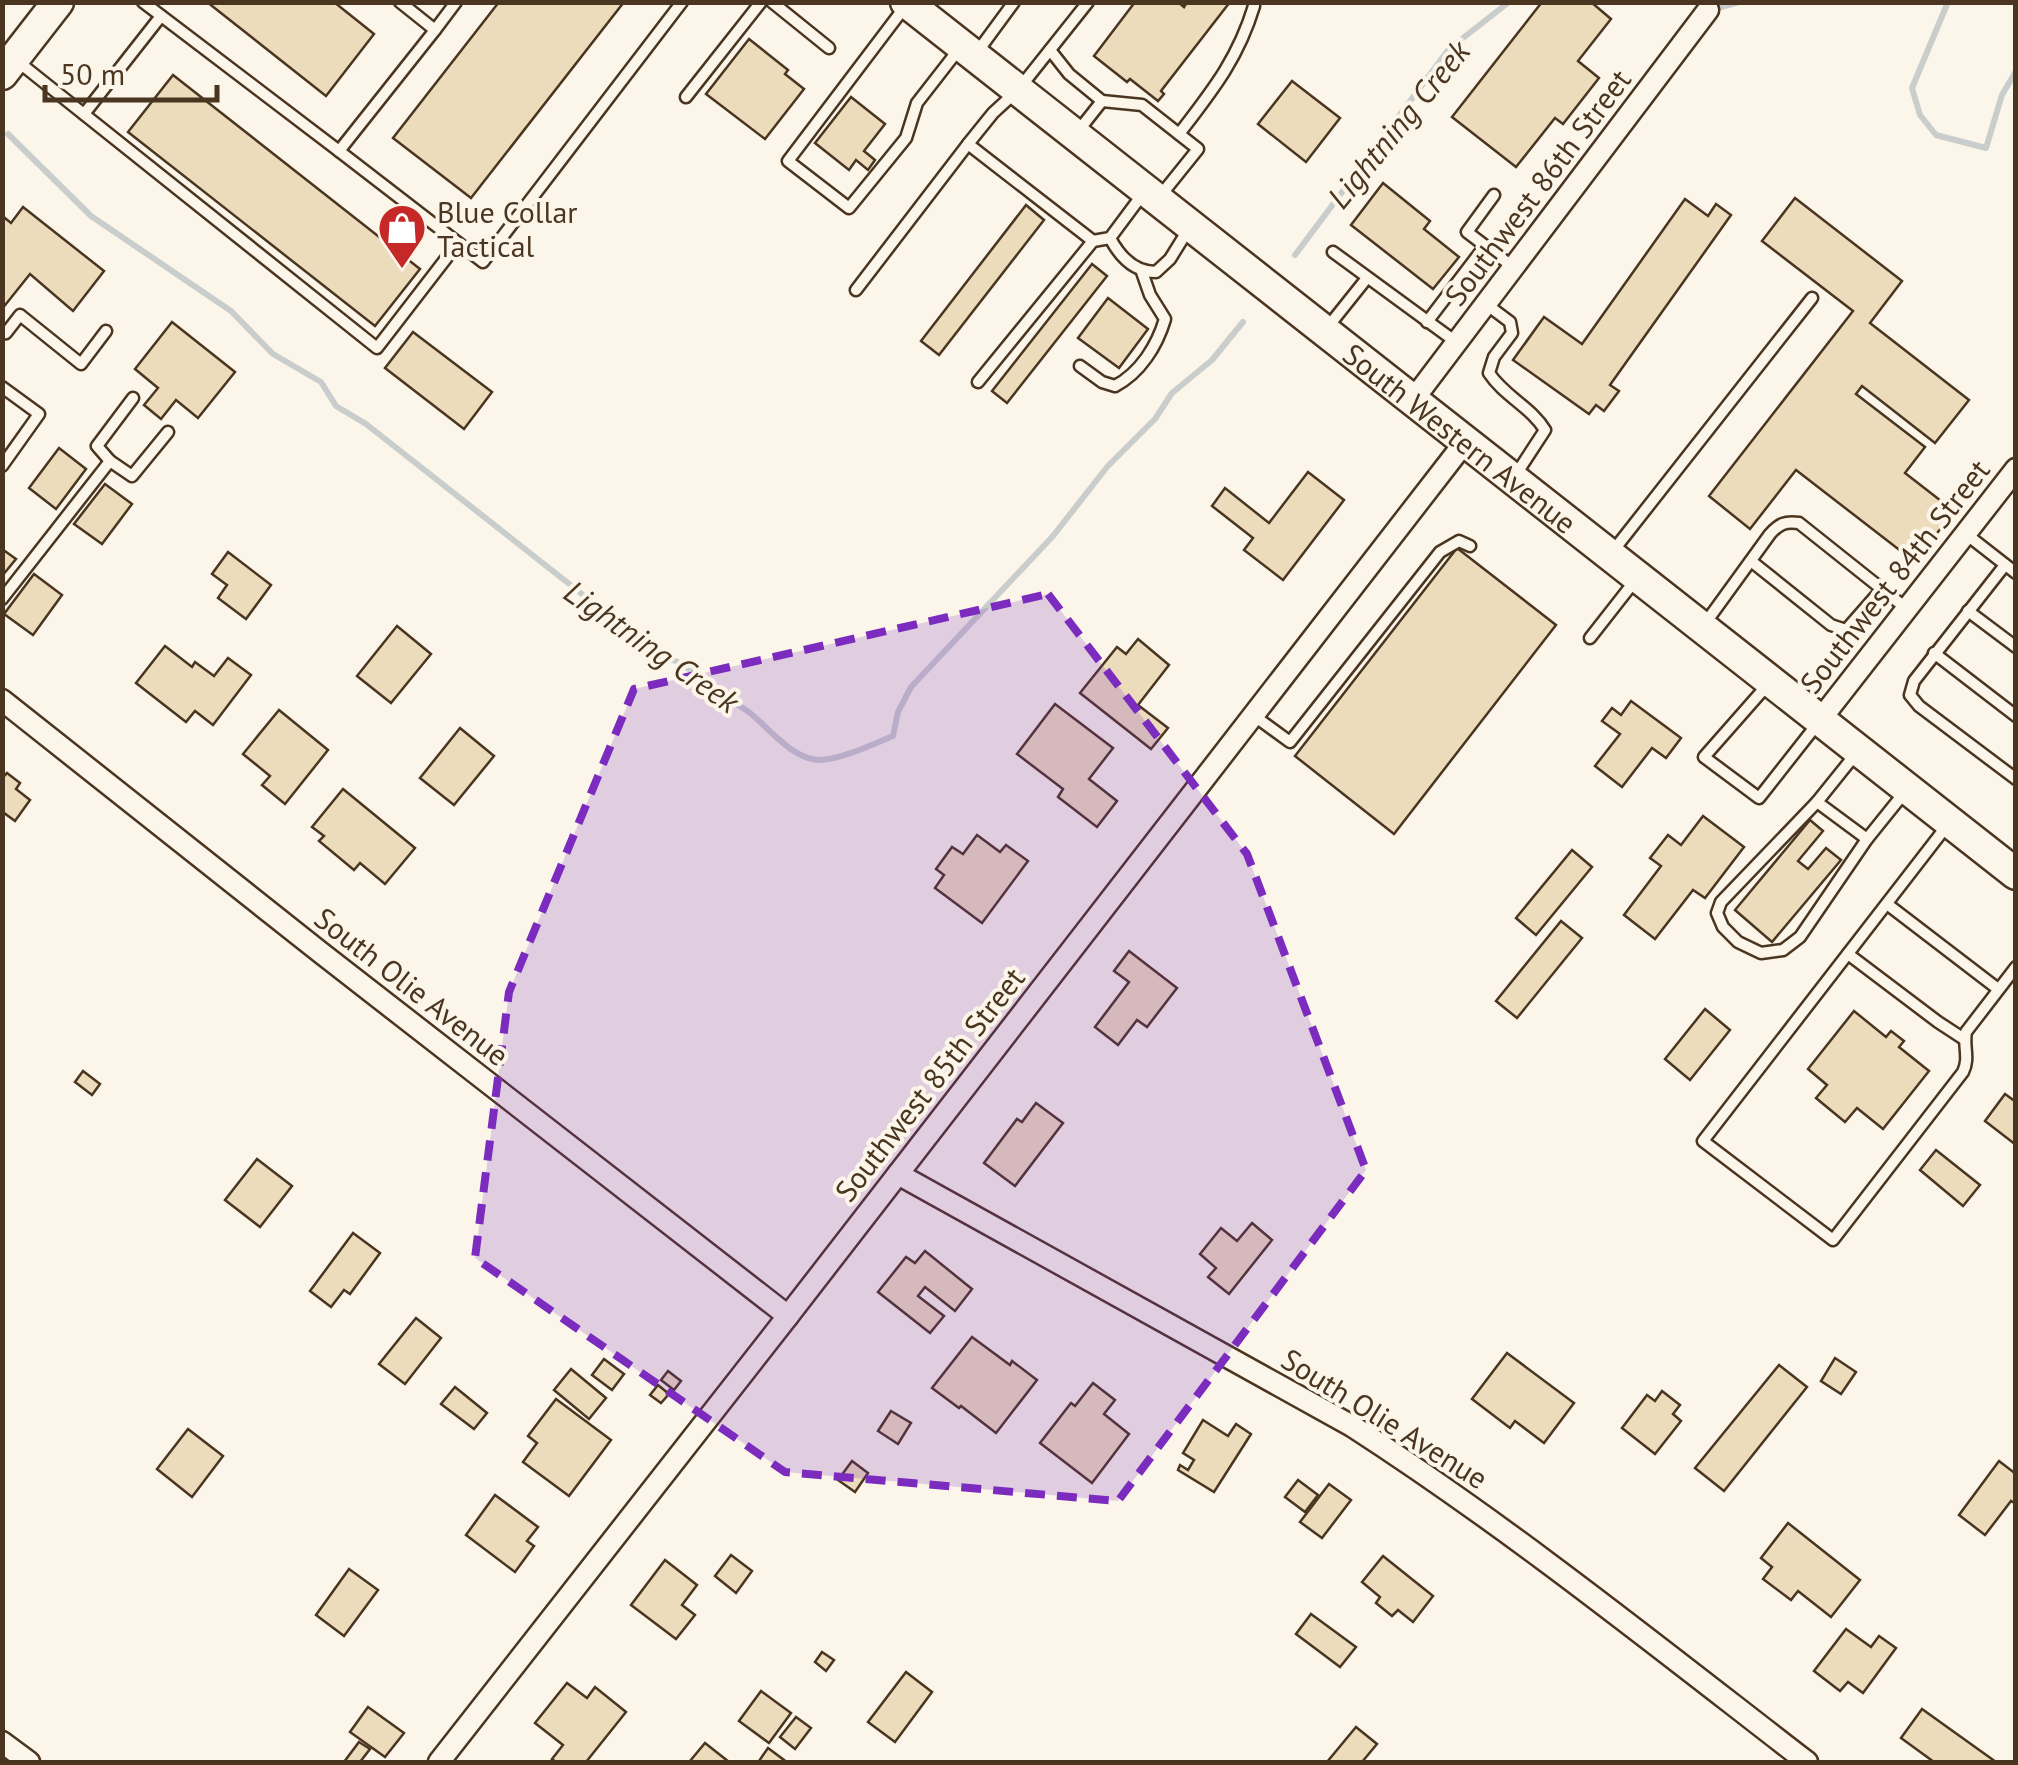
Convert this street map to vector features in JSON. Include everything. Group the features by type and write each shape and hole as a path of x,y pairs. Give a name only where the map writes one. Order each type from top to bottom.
{"main road":[{"path":"8,66 58,2"},
{"name":"South Western Avenue","path":"906,3 2016,874"}],"street":[{"name":"Southwest 86th Street","path":"1413,400 1708,10"},
{"name":"Southwest 85th Street","path":"444,1761 1465,442"},
{"name":"Southwest 84th Street","path":"1820,720 2016,470"},
{"name":"South Olie Avenue","path":"2,700 788,1316"},
{"name":"South Olie Avenue","path":"898,1174 1352,1426 1460,1497 1808,1762"},
{"path":"2,1742 29,1762"}],"lane":[{"path":"143,2 483,262 682,2"},
{"path":"400,2 434,30"},
{"path":"339,151 456,2"},
{"path":"686,97 761,2"},
{"path":"772,2 830,48"},
{"path":"906,3 788,160 849,208 906,138 917,103 1014,2"},
{"path":"856,290 968,144 1018,90 1088,2"},
{"path":"1179,134 1226,73 1247,30 1253,2"},
{"path":"84,114 162,16"},
{"path":"978,382 1092,241 1110,238 1198,149 1142,105 1102,100 1069,74 1050,50"},
{"path":"8,66 84,114 377,348 458,244"},
{"path":"1075,135 1102,100"},
{"path":"968,144 1092,241"},
{"path":"1494,195 1466,232 1514,268"},
{"path":"1142,272 1156,272 1170,259 1190,226"},
{"path":"1080,366 1114,386 1127,380 1153,348 1165,319 1142,272 1117,252 1110,238"},
{"path":"1427,322 1485,246"},
{"path":"1334,252 1456,343"},
{"path":"1325,331 1367,278"},
{"path":"1610,556 1812,298"},
{"path":"1486,304 1510,322 1512,333 1494,356 1489,373 1498,387 1538,418 1545,430 1513,480"},
{"path":"4,334 20,315 81,364 106,331"},
{"path":"2,386 39,414 2,466"},
{"path":"133,398 96,446 110,460 132,476 168,432"},
{"path":"2,600 110,460"},
{"path":"1702,628 1779,524 1789,521 1799,522 1907,608"},
{"path":"1965,534 2016,573"},
{"path":"1253,715 1290,742 1440,552 1459,541 1470,546"},
{"path":"1751,560 1831,625 1846,630 1882,589"},
{"path":"2005,565 1934,653 1914,681 1910,695 1918,706 2016,779"},
{"path":"1590,638 1637,577"},
{"path":"1968,611 2016,647"},
{"path":"1934,653 2016,716"},
{"path":"1770,682 1704,758 1759,798 1820,720"},
{"path":"1858,750 1816,802 1721,902 1717,914 1722,926 1738,942 1760,953 1783,950 1800,937 1866,839 1907,789"},
{"path":"1816,802 1866,839"},
{"path":"1950,822 1703,1140 1832,1240 1964,1072 1968,1056 1964,1039 1970,1024 2016,967"},
{"path":"1887,904 1998,989"},
{"path":"1848,954 1964,1039"}],"highlighted area":[{"path":"1048,594 1247,854 1366,1170 1118,1501 785,1472 475,1258 509,992 634,689"}],"building":[{"path":"207,2 334,2 374,34 326,96"},
{"path":"499,2 624,2 471,198 393,138"},
{"path":"1135,2 1178,2 1184,7 1187,2 1230,2 1161,91 1164,94 1158,101 1094,56"},
{"path":"1542,2 1591,2 1611,19 1578,61 1599,78 1563,124 1555,118 1516,167 1452,117"},
{"path":"749,39 788,70 785,74 804,89 765,139 706,94"},
{"path":"173,75 420,269 375,326 128,132"},
{"path":"1292,81 1340,118 1306,162 1258,124"},
{"path":"851,97 885,124 864,151 875,160 868,170 856,160 849,170 815,143"},
{"path":"1383,183 1430,221 1424,229 1459,257 1433,289 1351,225"},
{"path":"1795,198 1902,281 1870,323 1969,400 1935,443 1862,386 1856,394 1925,447 1905,473 1954,511 1915,562 1796,470 1750,529 1709,496 1853,311 1762,241"},
{"path":"1685,199 1708,216 1716,204 1731,215 1610,385 1619,391 1604,411 1596,405 1589,414 1513,360 1544,317 1582,344"},
{"path":"1026,205 1044,220 939,355 921,341"},
{"path":"23,207 104,271 73,311 30,274 2,309 2,222 5,218 11,223"},
{"path":"1092,264 1107,276 1007,403 992,391"},
{"path":"1108,298 1148,329 1119,368 1078,338"},
{"path":"172,322 235,372 198,418 176,400 161,419 144,405 158,388 135,369"},
{"path":"413,332 492,392 464,429 385,368"},
{"path":"59,448 86,469 56,509 29,488"},
{"path":"1308,472 1344,500 1283,580 1244,550 1253,538 1212,506 1225,488 1269,523"},
{"path":"105,484 132,504 102,544 74,524"},
{"path":"1457,548 1556,625 1394,834 1295,756"},
{"path":"2,549 16,559 2,576"},
{"path":"228,552 271,585 246,619 218,598 227,585 212,574"},
{"path":"34,574 62,595 33,635 4,614"},
{"path":"397,626 431,654 391,703 357,676"},
{"path":"1138,639 1169,665 1138,705 1168,728 1151,749 1080,693 1117,647 1126,654"},
{"path":"165,646 192,667 195,662 214,676 228,658 251,675 213,725 195,711 186,722 136,683"},
{"path":"1631,701 1681,738 1666,758 1652,748 1622,787 1595,766 1620,734 1602,721 1612,708 1621,715"},
{"path":"1055,704 1113,748 1089,779 1117,801 1097,827 1058,797 1063,789 1017,754"},
{"path":"279,710 328,750 285,804 262,785 270,776 243,754"},
{"path":"460,728 494,756 454,805 420,778"},
{"path":"7,773 20,783 16,789 30,800 15,821 2,815 2,778"},
{"path":"343,789 415,848 385,884 360,863 354,870 319,841 324,836 312,827"},
{"path":"1703,816 1744,847 1705,898 1693,890 1655,939 1624,915 1661,866 1650,858 1668,835 1681,845"},
{"path":"1810,820 1823,831 1798,861 1808,869 1826,848 1841,860 1772,942 1735,910"},
{"path":"977,835 1000,852 1006,845 1028,861 982,923 935,888 944,875 936,869 952,847 963,854"},
{"path":"1572,850 1592,867 1536,935 1516,918"},
{"path":"1561,921 1582,938 1517,1018 1496,1001"},
{"path":"1129,951 1177,988 1147,1027 1137,1020 1118,1045 1095,1027 1129,982 1114,971"},
{"path":"1705,1009 1730,1030 1690,1080 1665,1059"},
{"path":"1854,1011 1886,1037 1891,1031 1904,1041 1899,1047 1929,1071 1883,1129 1857,1108 1845,1122 1816,1098 1827,1085 1808,1069"},
{"path":"83,1071 100,1084 92,1095 75,1082"},
{"path":"2005,1094 2016,1102 2016,1145 1985,1121"},
{"path":"1036,1103 1063,1123 1015,1186 984,1163 1017,1119 1022,1122"},
{"path":"1936,1150 1980,1185 1963,1206 1920,1170"},
{"path":"257,1159 292,1186 260,1227 225,1200"},
{"path":"1252,1223 1272,1240 1229,1294 1208,1277 1216,1268 1200,1254 1221,1228 1237,1241"},
{"path":"353,1233 380,1253 350,1294 344,1290 331,1307 310,1291"},
{"path":"925,1251 972,1289 955,1311 925,1287 918,1296 944,1316 930,1333 878,1292 906,1257 915,1263"},
{"path":"416,1318 441,1338 405,1384 379,1364"},
{"path":"972,1337 1037,1380 996,1433 932,1388"},
{"path":"1507,1353 1574,1403 1544,1443 1515,1421 1510,1428 1472,1399"},
{"path":"1835,1358 1856,1372 1841,1394 1821,1381"},
{"path":"604,1359 624,1374 612,1390 592,1375"},
{"path":"1779,1365 1807,1387 1724,1491 1695,1468"},
{"path":"571,1369 606,1398 589,1419 554,1390"},
{"path":"668,1371 681,1381 674,1390 661,1380"},
{"path":"1093,1383 1115,1400 1104,1414 1129,1434 1092,1483 1040,1443 1071,1403 1075,1406"},
{"path":"658,1385 669,1394 661,1403 650,1395"},
{"path":"455,1387 487,1413 474,1429 441,1404"},
{"path":"1662,1391 1680,1405 1673,1414 1681,1421 1655,1454 1622,1428 1647,1395 1655,1401"},
{"path":"556,1399 611,1440 569,1496 523,1462 537,1443 528,1436"},
{"path":"891,1411 911,1423 898,1444 878,1431"},
{"path":"1203,1420 1228,1436 1236,1424 1251,1434 1214,1492 1178,1470 1180,1465 1188,1470 1194,1460 1183,1453"},
{"path":"188,1429 223,1456 192,1497 157,1469"},
{"path":"852,1461 868,1473 855,1492 838,1480"},
{"path":"1999,1461 2016,1474 2016,1504 2011,1501 1985,1535 1959,1515"},
{"path":"1298,1480 1318,1495 1305,1512 1285,1497"},
{"path":"1329,1484 1351,1500 1322,1538 1300,1522"},
{"path":"495,1495 538,1527 527,1541 534,1546 515,1572 466,1535"},
{"path":"1788,1523 1860,1580 1831,1617 1798,1591 1791,1600 1763,1579 1772,1567 1761,1558"},
{"path":"731,1555 752,1571 736,1593 715,1576"},
{"path":"1383,1556 1433,1596 1413,1622 1398,1610 1392,1616 1376,1603 1380,1597 1362,1582"},
{"path":"665,1560 697,1585 682,1605 695,1615 676,1639 631,1605"},
{"path":"349,1569 378,1590 344,1636 316,1615"},
{"path":"1311,1614 1356,1647 1340,1667 1296,1634"},
{"path":"1846,1629 1871,1647 1879,1636 1896,1648 1863,1693 1848,1682 1840,1691 1814,1671"},
{"path":"822,1652 834,1660 826,1671 815,1662"},
{"path":"906,1672 932,1692 895,1742 868,1722"},
{"path":"567,1683 587,1698 595,1687 626,1712 586,1762 552,1759 563,1745 535,1723"},
{"path":"761,1691 791,1713 769,1743 739,1721"},
{"path":"368,1707 404,1733 385,1757 350,1732"},
{"path":"1922,1709 1996,1762 1934,1762 1901,1738"},
{"path":"796,1717 811,1728 795,1749 780,1737"},
{"path":"1356,1727 1377,1744 1362,1762 1327,1762"},
{"path":"359,1742 370,1749 360,1762 344,1762"},
{"path":"705,1743 729,1762 690,1761"},
{"path":"768,1748 784,1760 759,1761"}],"waterway":[{"name":"Lightning Creek","path":"1295,255 1449,49 1509,2"},
{"path":"1710,10 1739,2"},
{"name":"Lightning Creek","path":"1948,2 1912,88 1920,115 1936,135 1986,148 2002,95 2016,71"},
{"name":"Lightning Creek","path":"8,134 91,216 231,311 273,354 321,382 336,406 366,424 653,655 683,665 791,749 819,760 846,755 893,736 898,712 911,687 1053,536 1107,467 1155,419 1172,393 1212,360 1243,322"}],"place":[{"name":"Blue Collar Tactical","path":"402,270"}]}
